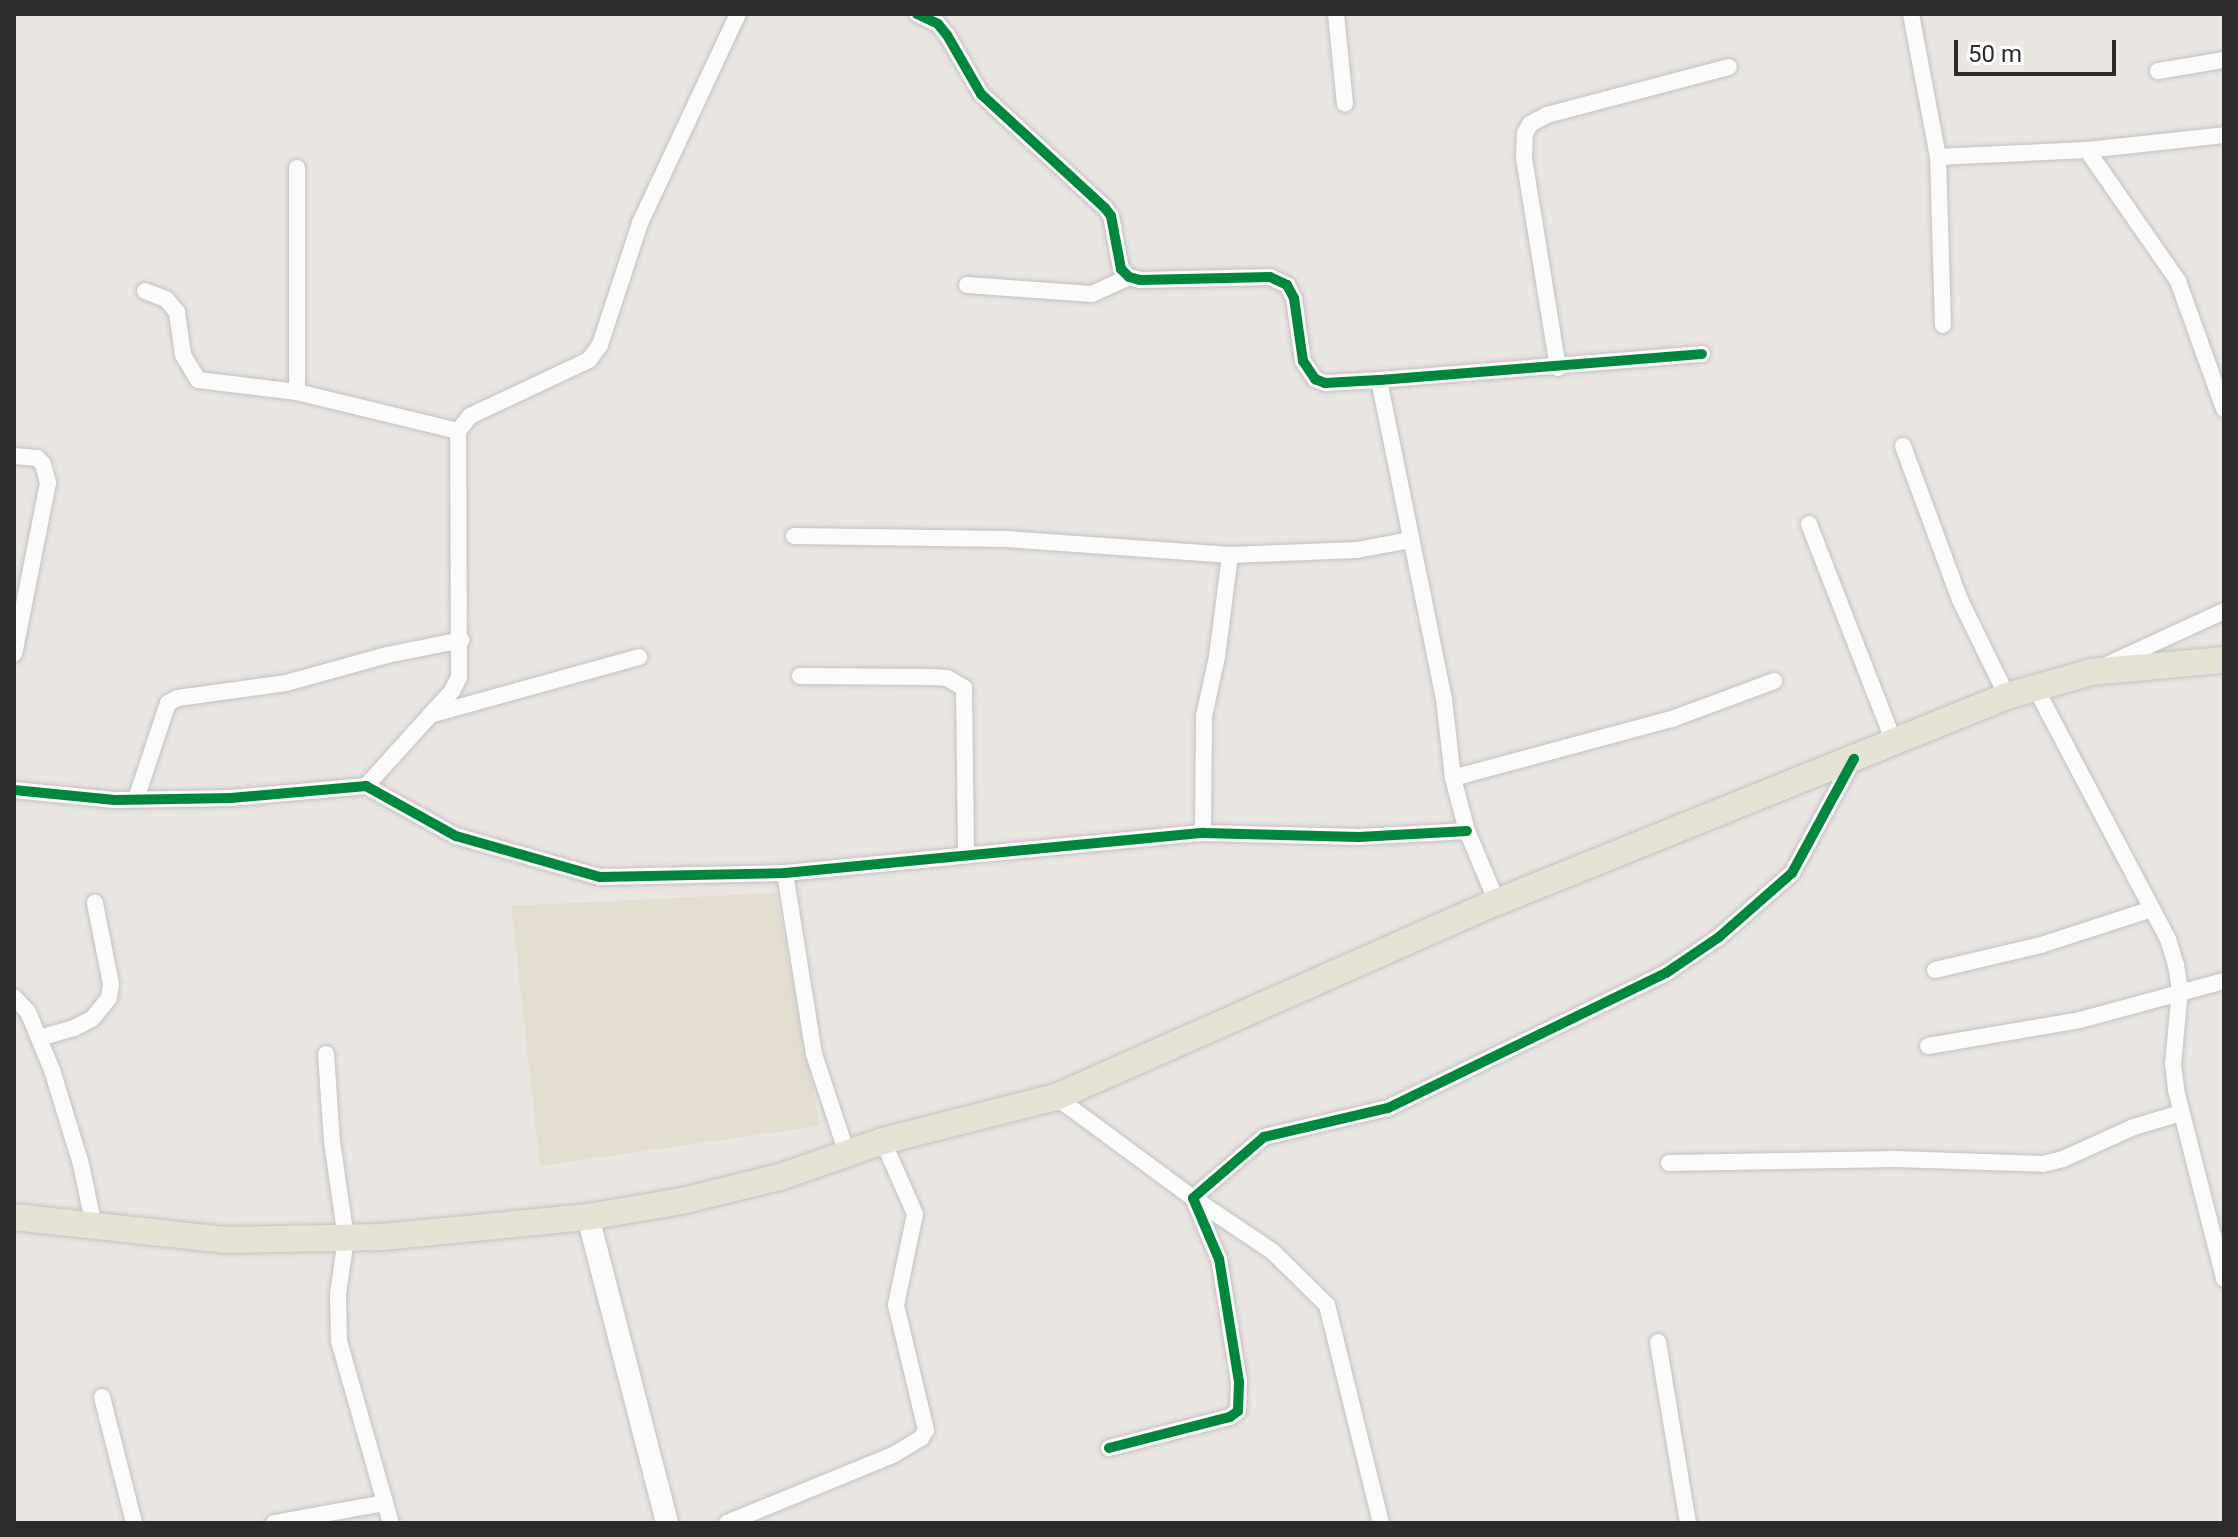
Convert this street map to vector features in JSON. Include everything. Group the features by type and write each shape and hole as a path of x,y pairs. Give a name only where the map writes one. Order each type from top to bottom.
{"main road":[{"path":"14,1217 227,1240 346,1238 588,1217 682,1201 780,1177 883,1141 1056,1097 1497,902 2007,696 2091,672 2224,660"}],"street":[{"path":"366,786 459,677 462,640 457,525 458,431 470,416 589,360 600,345 640,223 738,14"},
{"path":"917,14 938,24 947,35 981,94 1105,208 1111,216 1121,269 1129,277 1140,280 1279,279 1294,298 1303,361 1315,379 1325,383 1379,380 1558,368 1702,354"},
{"path":"1336,14 1345,104"},
{"path":"1911,14 1938,157 1943,325"},
{"path":"2158,71 2224,60"},
{"path":"1558,368 1524,158 1525,133 1530,124 1547,115 1729,67"},
{"path":"1938,157 2087,150 2224,135"},
{"path":"2087,150 2178,281 2224,409"},
{"path":"297,168 297,392"},
{"path":"967,285 1092,294 1129,277"},
{"path":"145,291 173,305 183,355 198,380 297,392 458,431"},
{"path":"1379,380 1444,699 1453,778 1467,831 1497,902"},
{"path":"1903,446 1960,600 2007,696"},
{"path":"14,456 37,458 43,464 48,483 14,654"},
{"path":"1809,524 1893,740"},
{"path":"794,536 1006,539 1230,555 1357,550 1411,540"},
{"path":"1203,833 1204,716 1217,657 1230,555"},
{"path":"2091,672 2224,611"},
{"path":"136,799 168,703 178,698 286,683 387,655 462,640"},
{"path":"429,715 639,657"},
{"path":"800,676 947,678 964,688 966,855"},
{"path":"1453,778 1672,719 1774,681"},
{"path":"2035,687 2168,939 2180,990 2173,1064 2181,1113 2224,1279"},
{"path":"1193,1198 1264,1137 1388,1108 1666,973 1719,937 1792,873 1854,759"},
{"path":"14,790 136,799 231,798 366,786 456,836 600,877 785,873 1203,833 1359,837 1467,831"},
{"path":"785,873 814,1054 847,1154"},
{"path":"39,1038 92,1019 109,998 111,984 95,903"},
{"path":"1935,970 2041,945 2152,909"},
{"path":"1928,1046 2080,1020 2180,990 2224,981"},
{"path":"14,997 28,1012 39,1038 81,1164 94,1227"},
{"path":"326,1054 332,1142 346,1238 338,1294 339,1341 391,1523"},
{"path":"1056,1097 1193,1198 1272,1251 1327,1305 1381,1523"},
{"path":"1669,1163 1896,1159 2043,1164 2063,1159 2134,1127 2181,1113"},
{"path":"727,1523 893,1455 921,1438 926,1430 896,1305 915,1214 883,1141"},
{"path":"1109,1448 1230,1417 1238,1411 1239,1382 1219,1259 1193,1198"},
{"path":"588,1217 667,1523"},
{"path":"1658,1342 1688,1523"},
{"path":"102,1397 134,1523"},
{"path":"274,1523 385,1503"}],"shaded area":[{"path":"776,893 820,1126 540,1166 511,906"}],"cycle path":[{"path":"917,14 938,24 947,35 981,94 1105,208 1111,216 1121,269 1129,277 1140,280 1270,277 1287,285 1294,298 1303,361 1315,379 1325,383 1379,380 1702,354"},
{"path":"1109,1448 1230,1417 1238,1411 1239,1382 1219,1259 1193,1198 1264,1137 1388,1108 1666,973 1719,937 1792,873 1854,759"},
{"path":"14,790 115,800 231,798 366,786 456,836 600,877 785,873 1203,833 1359,837 1467,831"}]}
